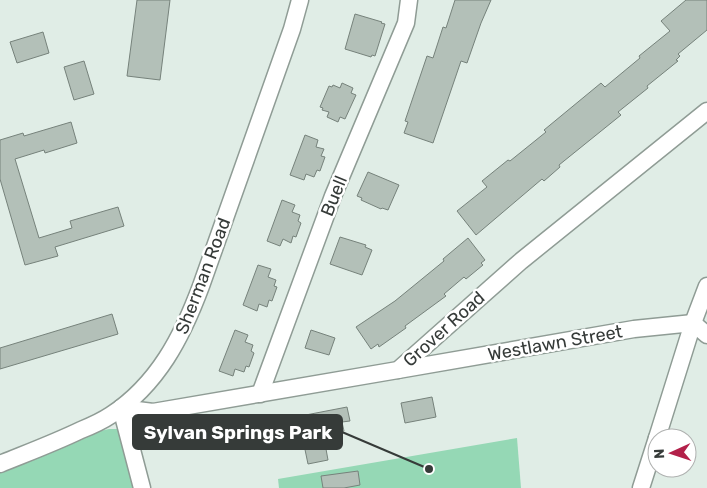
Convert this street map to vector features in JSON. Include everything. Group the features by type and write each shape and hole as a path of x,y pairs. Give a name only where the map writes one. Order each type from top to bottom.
{"street":[{"name":"Sherman Road","path":"0,464 110,416 133,398 174,349 187,323 245,164 292,29 300,0"},
{"name":"Buell","path":"260,394 333,196 406,23 409,0"},
{"name":"Grover Road","path":"121,408 153,412 398,370 521,261 707,111"},
{"path":"660,428 693,323 707,286"},
{"path":"693,323 707,335"},
{"name":"Westlawn Street","path":"398,370 634,329 693,323"},
{"path":"121,408 142,488"},
{"path":"641,488 647,469"}],"green space":[{"path":"119,429 137,488 0,488 0,473 100,431"},
{"path":"517,438 521,488 279,488 278,479"}],"building":[{"path":"137,0 170,0 160,80 127,76"},
{"path":"455,0 491,0 467,63 461,61 433,143 404,133 408,122 405,121 427,56 433,58 443,27 446,28"},
{"path":"686,0 707,0 707,30 678,54 680,56 676,60 678,61 618,112 621,115 559,165 560,167 544,181 542,179 476,235 457,211 487,187 482,181 546,132 544,130 601,83 605,87 640,58 639,56 670,31 661,21"},
{"path":"355,14 385,24 375,56 372,55 371,57 345,49"},
{"path":"43,32 49,53 17,63 10,42"},
{"path":"84,61 94,94 74,100 64,67"},
{"path":"342,83 353,88 351,93 356,95 345,119 340,117 338,122 327,117 329,112 322,110 323,108 320,107 329,86 332,87 333,85 340,88"},
{"path":"71,122 77,143 45,153 44,150 15,159 39,238 72,228 70,221 118,207 124,226 55,247 58,256 25,265 0,179 0,140 23,133 24,136"},
{"path":"305,135 318,140 316,147 324,149 321,156 325,157 320,171 317,170 314,177 306,174 304,180 290,175"},
{"path":"368,172 399,185 388,210 361,200 362,198 357,196"},
{"path":"282,200 295,205 292,212 300,215 298,221 301,223 296,237 293,236 291,243 283,239 280,246 267,241"},
{"path":"340,237 366,245 365,247 372,250 362,275 330,264"},
{"path":"468,238 485,260 481,263 483,265 466,279 464,277 444,294 446,296 405,326 406,328 379,347 378,344 371,349 356,327 395,301 444,261 443,259"},
{"path":"258,265 271,269 268,277 276,280 274,286 277,287 272,301 269,300 267,307 259,304 257,311 243,305"},
{"path":"112,314 118,334 0,369 0,348"},
{"path":"235,330 248,335 245,342 253,345 251,351 254,353 249,367 246,366 244,372 235,369 233,376 219,371"},
{"path":"311,330 335,338 329,355 305,348"},
{"path":"432,397 436,417 405,423 401,403"},
{"path":"347,407 350,421 342,422 344,431 337,432 338,435 324,438 328,460 308,464 303,440 281,443 282,447 267,449 267,446 260,448 258,439 251,440 249,426"},
{"path":"358,471 360,485 344,488 323,488 321,476"}],"place":[{"name":"Sylvan Springs Park","path":"429,469"}]}
